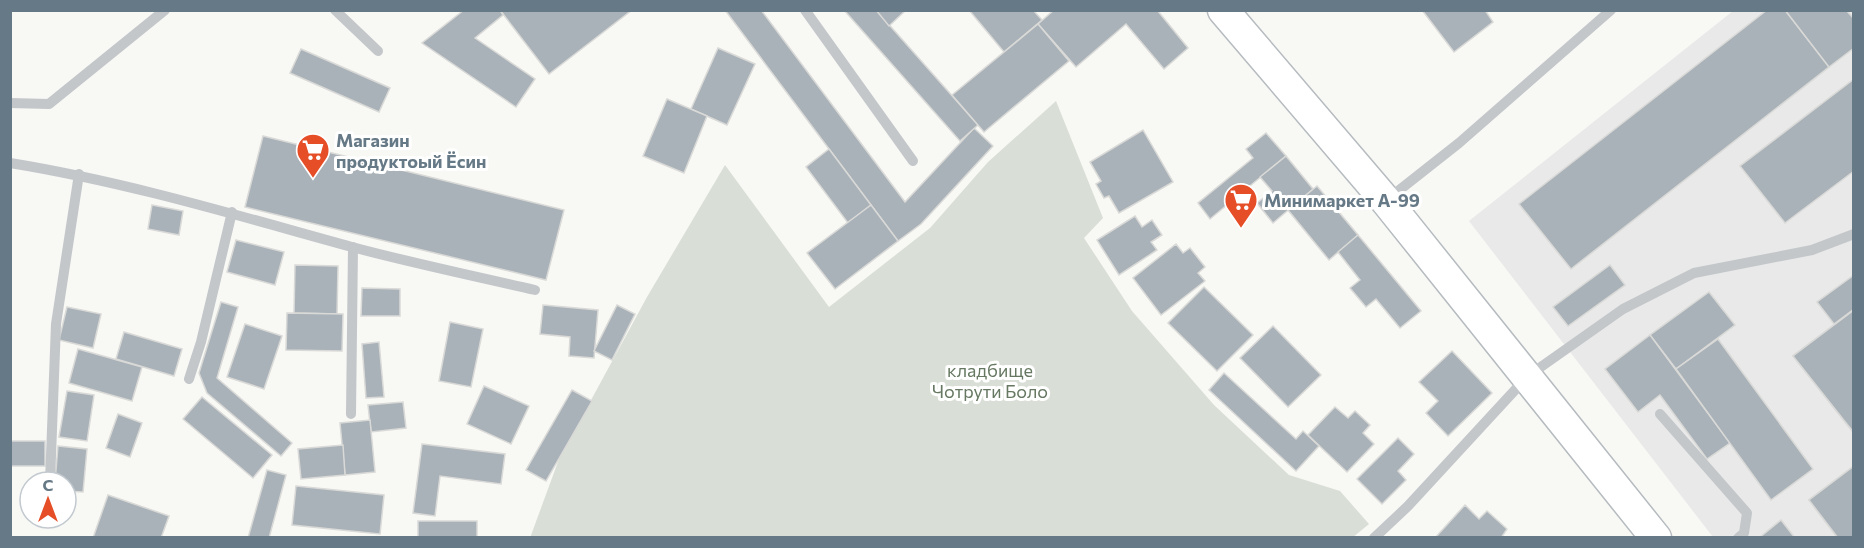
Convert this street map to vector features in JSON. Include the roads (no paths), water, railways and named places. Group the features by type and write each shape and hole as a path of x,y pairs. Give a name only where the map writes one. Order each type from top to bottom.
{"street":[{"path":"1223,10 1386,201 1656,537"}],"lane":[{"path":"10,103 49,104 165,10"},
{"path":"335,10 378,51"},
{"path":"805,10 913,162"},
{"path":"1386,201 1459,143 1611,10"},
{"path":"10,163 79,174 232,212 353,247 535,290"},
{"path":"51,470 57,324 79,174"},
{"path":"189,379 201,342 232,212"},
{"path":"1374,537 1388,526 1527,376 1623,309 1694,273 1812,250 1854,234"},
{"path":"351,414 353,247"},
{"path":"1660,414 1747,513 1744,533 1738,537"},
{"path":"1388,526 1391,537"}],"place":[{"name":"Магазин продуктоый Ёсин","path":"313,179"},
{"name":"Минимаркет А-99","path":"1241,229"}],"park label":[{"name":"кладбище Чотрути Боло","path":"990,380"}]}
